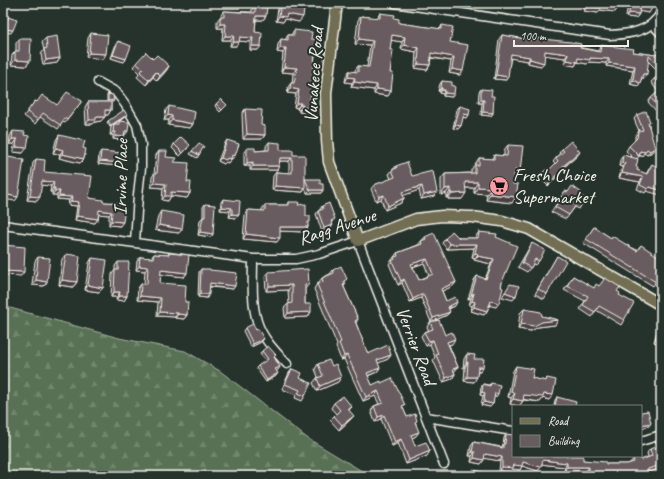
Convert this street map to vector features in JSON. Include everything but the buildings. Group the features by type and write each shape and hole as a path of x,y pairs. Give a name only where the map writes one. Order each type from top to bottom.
{"main road":[{"name":"Vunakece Road","path":"337,3 326,93 327,141 329,162 358,241"},
{"name":"Ragg Avenue","path":"358,241 416,219 442,216 472,217 502,221 529,229 661,305"}],"street":[{"path":"394,3 610,35 628,34 653,25 661,13"},
{"path":"653,25 661,33"},
{"name":"Irvine Place","path":"98,82 116,92 138,125 141,144 141,168 135,242"},
{"name":"Ragg Avenue","path":"3,225 253,259 296,259 319,254 358,241"},
{"name":"Verrier Road","path":"358,241 444,464"},
{"path":"253,259 254,308 257,322 274,350 287,364"},
{"path":"426,417 512,431"},
{"path":"642,441 661,435"}],"green space":[{"path":"3,306 119,338 185,351 220,371 307,438 360,470 378,476 3,476"}],"place":[{"name":"Fresh Choice Supermarket","path":"499,186"}]}
